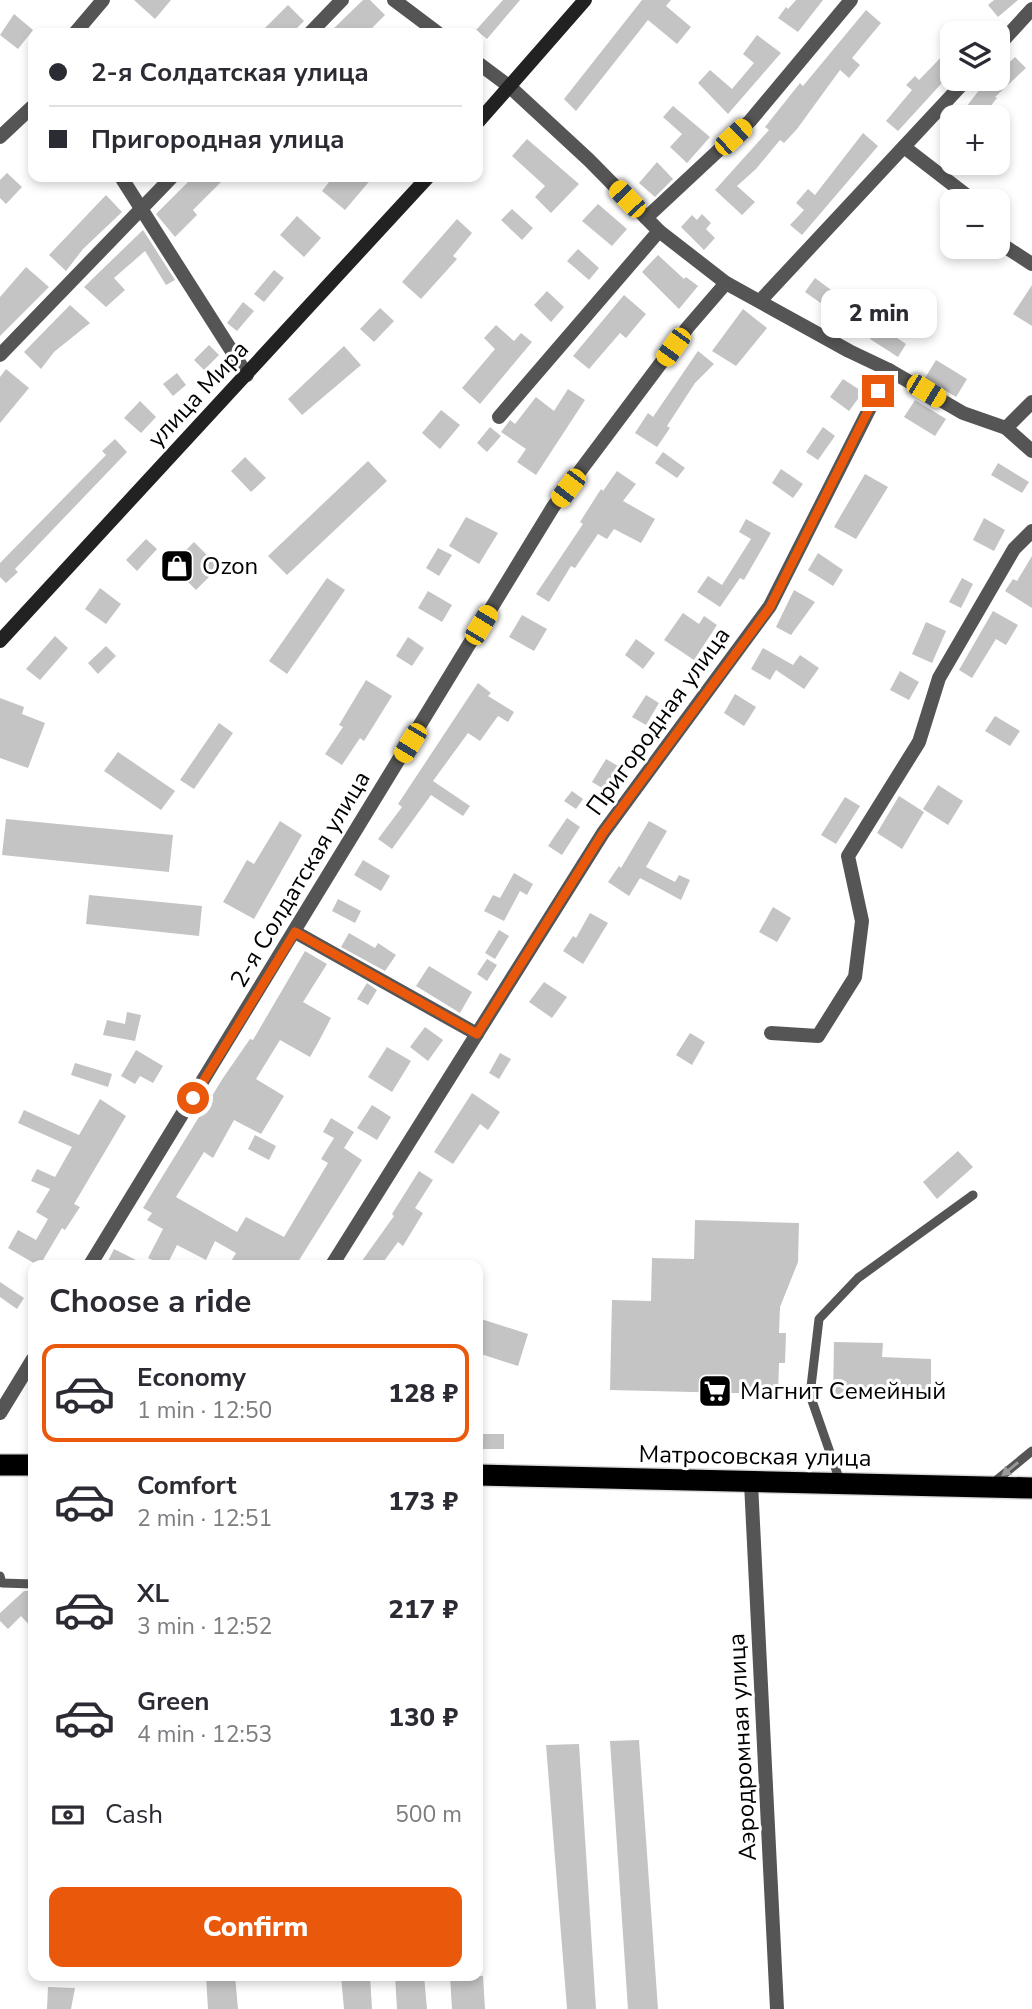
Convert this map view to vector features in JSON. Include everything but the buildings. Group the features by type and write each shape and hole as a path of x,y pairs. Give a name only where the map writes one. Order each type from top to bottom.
{"highway":[{"path":"0,1465 28,1465"},
{"name":"Матросовская улица","path":"483,1475 1032,1488"}],"street":[{"path":"79,28 103,0"},
{"path":"315,28 342,0"},
{"path":"394,0 431,28"},
{"path":"483,117 584,0"},
{"path":"646,218 750,121 851,0"},
{"path":"1010,33 1032,9"},
{"path":"483,67 510,87 589,160 659,231 726,283 889,370 963,413 1006,428 1032,451"},
{"path":"760,301 956,91"},
{"path":"0,137 28,111"},
{"path":"904,147 958,189"},
{"path":"124,182 247,375"},
{"path":"0,355 167,182"},
{"name":"улица Мира","path":"0,641 423,182"},
{"path":"499,417 659,231"},
{"path":"1010,250 1032,264"},
{"name":"2-я Солдатская улица","path":"93,1260 553,508 688,327 726,283"},
{"name":"Пригородная улица","path":"335,1260 603,833 770,607 889,370"},
{"path":"1006,428 1032,402"},
{"path":"771,1033 818,1036 855,977 862,920 848,856 919,742 939,678 1014,548 1032,531"},
{"path":"295,932 477,1034"},
{"path":"0,1413 28,1367"},
{"name":"Аэродромная улица","path":"751,1483 778,2009"}],"lane":[{"path":"841,1484 810,1395 819,1319 858,1278 973,1195"},
{"path":"987,1488 1032,1451"},
{"path":"0,1576 2,1583 28,1584"}],"place":[{"name":"Ozon","path":"177,566"},
{"name":"Магнит Семейный","path":"715,1391"}],"route":[{"path":"193,1098 295,932 477,1034 603,833 770,607 878,391"}]}
